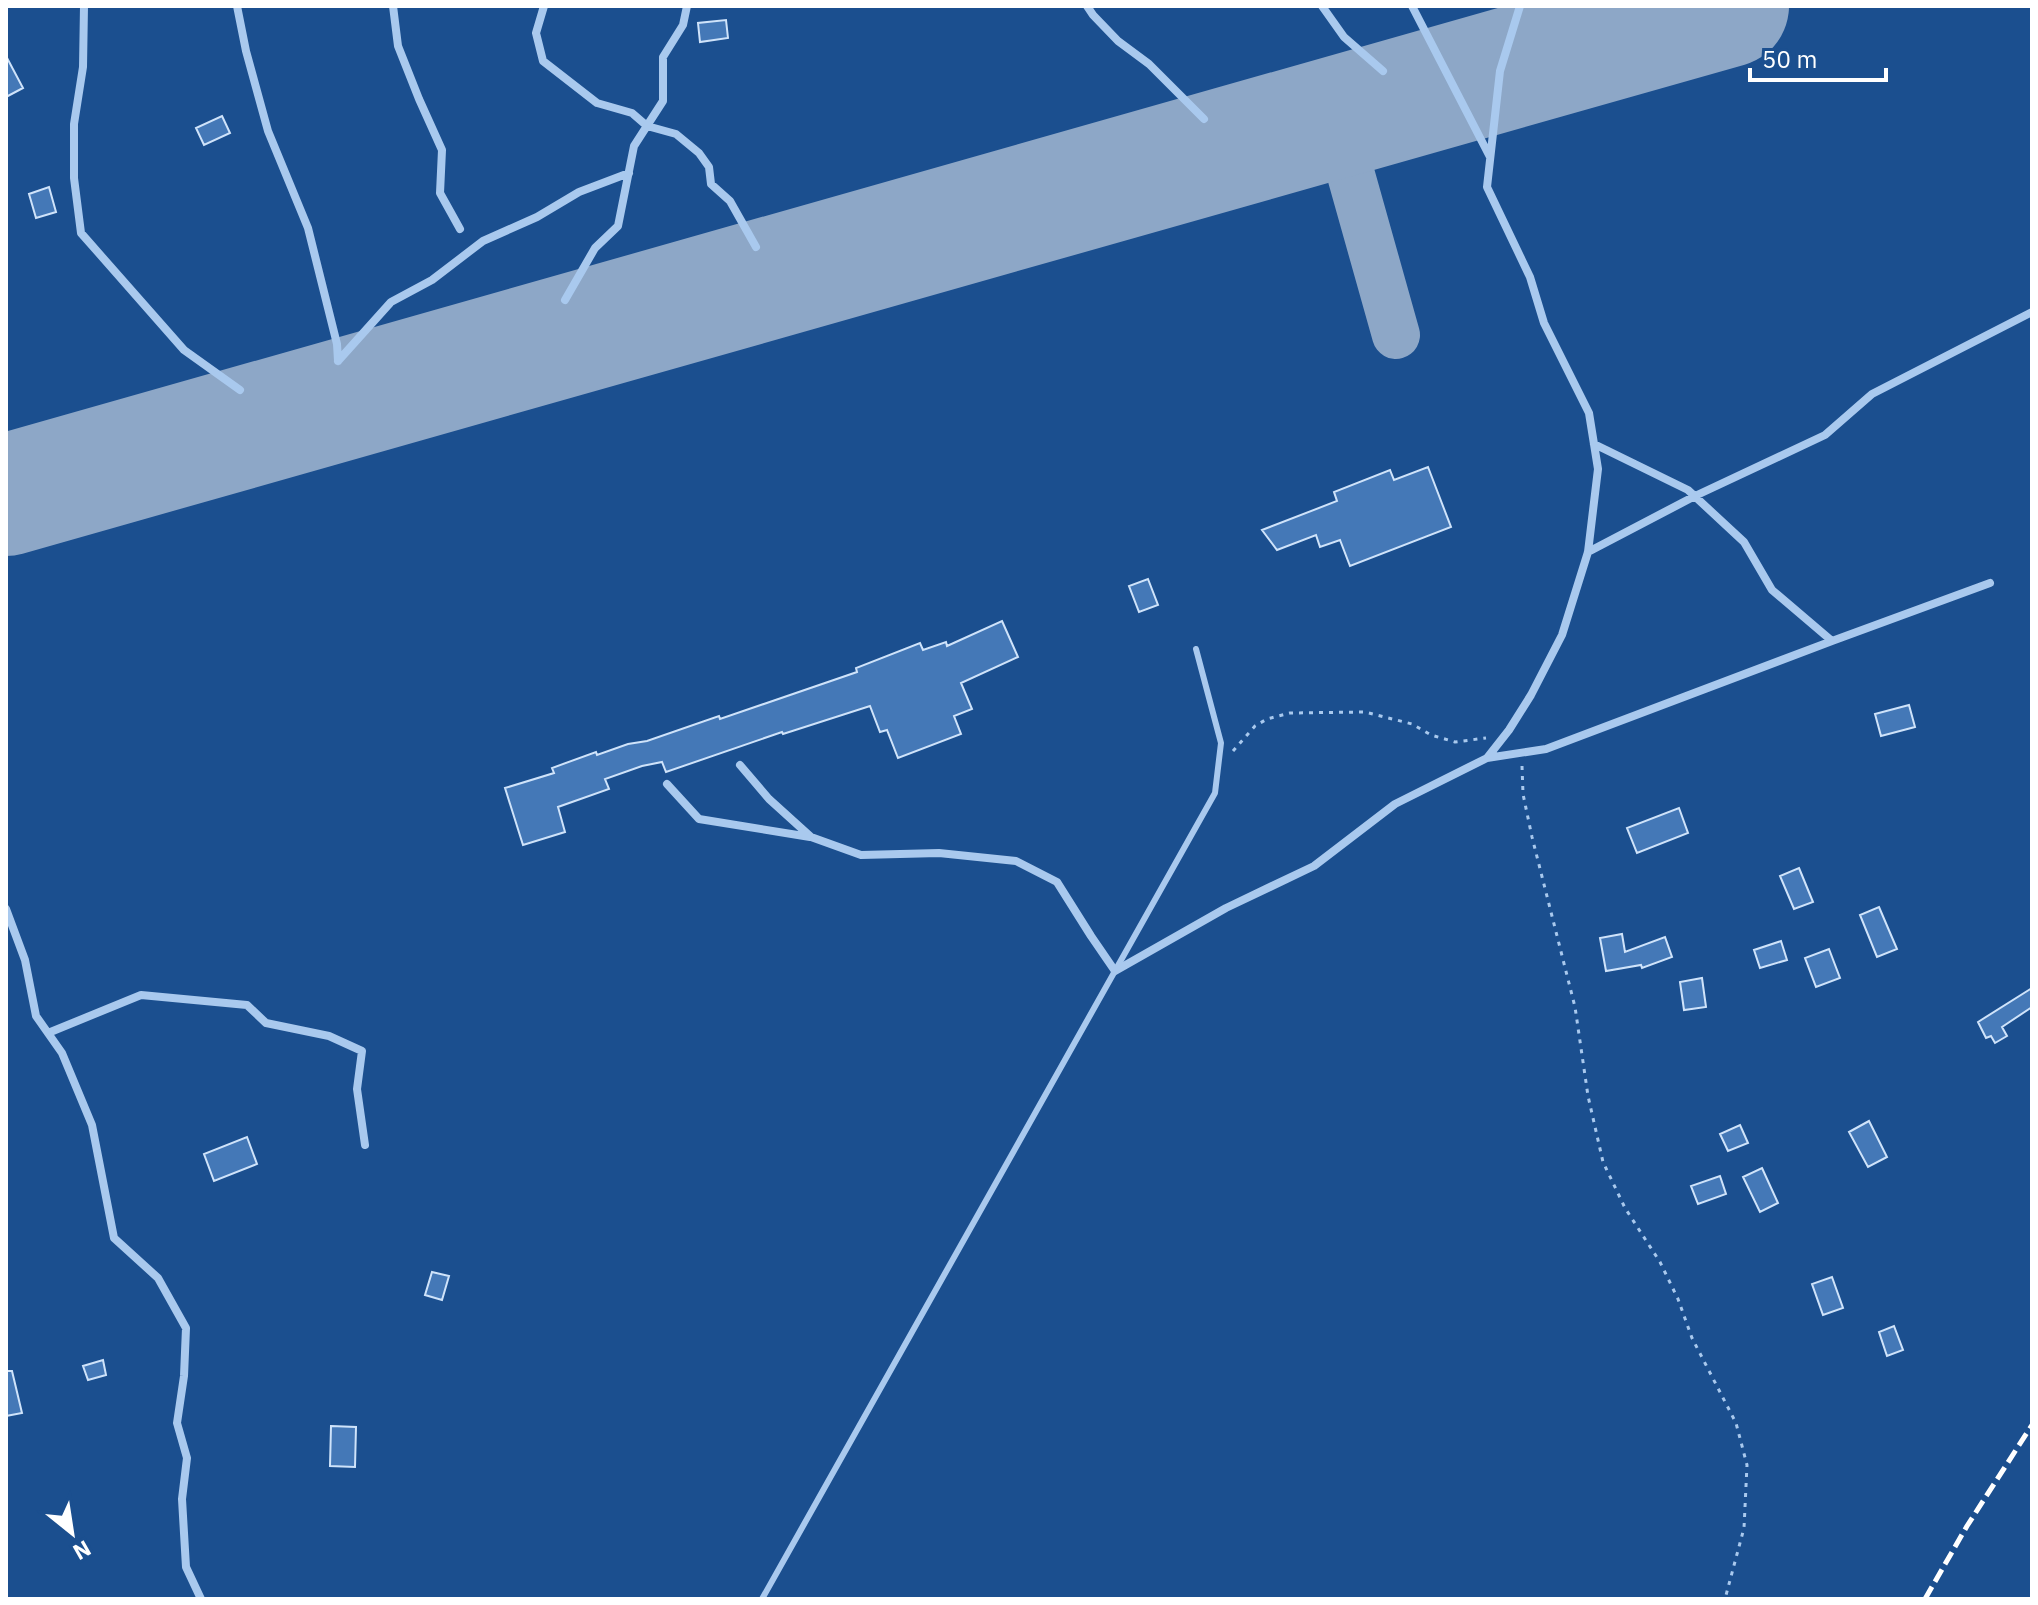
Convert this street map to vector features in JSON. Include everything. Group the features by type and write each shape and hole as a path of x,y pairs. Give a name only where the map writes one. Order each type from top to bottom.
{"street":[{"path":"84,6 83,67 74,124 74,178 81,233 184,350 240,390"},
{"path":"237,6 268,131 308,228 337,344 338,361 391,302 432,280 483,241 537,217 579,192 629,173"},
{"path":"393,6 398,46 442,150 440,193 460,229"},
{"path":"544,6 536,33 543,61 597,103 632,113 647,126 676,134 699,153 709,167 711,184 730,201 756,247"},
{"path":"565,300 595,248 618,226 634,146 663,101 663,57 683,25 687,6"},
{"path":"1087,6 1118,41 1149,64 1204,119"},
{"path":"1322,6 1344,37 1383,71"},
{"path":"1412,6 1490,158"},
{"path":"1487,758 1531,695 1562,635 1588,552 1598,469 1589,413 1544,323 1530,277 1487,187 1500,71 1520,6"},
{"path":"1588,552 1695,496 1825,435 1872,394 2032,312"},
{"path":"1594,444 1688,490 1744,542 1772,590 1832,641"},
{"path":"667,784 699,819 811,837 861,855 939,853 1016,861 1057,882 1115,971 1226,908 1314,866 1395,804 1487,758 1546,749 1990,583"},
{"path":"740,765 769,799 811,837"},
{"path":"6,909 25,960 36,1016 62,1053 92,1125 114,1238 158,1278 186,1328 184,1376 177,1423 187,1458 182,1499 186,1567 201,1599"},
{"path":"48,1033 141,995 247,1005 266,1023 329,1036 362,1051 357,1089 365,1145"}],"lane":[{"path":"762,1599 1215,793 1221,743 1196,649"}],"path":[{"path":"1232,753 1255,726 1290,713 1365,712 1412,724 1431,735 1455,742 1487,738 1509,730"},
{"path":"1523,754 1523,794 1575,1007 1588,1096 1603,1162 1625,1208 1660,1262 1678,1299 1692,1338 1736,1423 1747,1465 1744,1528 1725,1599"}],"building":[{"path":"726,20 728,38 700,42 698,23"},
{"path":"6,56 23,88 6,97"},
{"path":"222,116 230,133 204,145 196,128"},
{"path":"49,187 56,212 36,218 29,194"},
{"path":"1428,467 1451,527 1350,566 1340,540 1320,547 1316,535 1277,550 1262,530 1337,501 1334,492 1390,470 1394,480"},
{"path":"1148,579 1158,605 1139,612 1129,586"},
{"path":"1002,621 1018,657 961,683 972,709 954,716 961,734 898,758 887,730 880,732 870,706 666,772 662,762 605,779 609,789 558,807 565,832 523,845 505,788 554,773 552,768 596,752 597,755 647,741 719,716 720,719 857,672 856,668 920,643 923,650 946,642 947,646"},
{"path":"1909,705 1915,727 1881,736 1875,714"},
{"path":"1679,808 1688,833 1637,853 1627,828"},
{"path":"1799,868 1813,902 1794,909 1780,876"},
{"path":"1879,907 1897,949 1877,957 1860,915"},
{"path":"1622,934 1625,952 1665,937 1672,957 1642,968 1641,965 1606,971 1600,938"},
{"path":"1781,941 1787,960 1760,968 1754,950"},
{"path":"1829,949 1840,978 1816,987 1805,958"},
{"path":"1702,978 1706,1007 1684,1010 1680,982"},
{"path":"2032,988 2032,1007 2002,1027 2007,1036 1995,1043 1991,1036 1986,1038 1978,1022"},
{"path":"1869,1121 1887,1157 1868,1167 1849,1132"},
{"path":"1740,1125 1748,1143 1728,1151 1720,1134"},
{"path":"247,1137 257,1164 214,1181 204,1154"},
{"path":"1762,1168 1778,1203 1760,1212 1743,1177"},
{"path":"1720,1176 1726,1194 1698,1204 1691,1186"},
{"path":"432,1272 449,1276 442,1300 425,1295"},
{"path":"1832,1277 1843,1308 1823,1315 1812,1284"},
{"path":"1894,1326 1903,1350 1887,1356 1879,1332"},
{"path":"103,1360 106,1375 88,1380 83,1366"},
{"path":"6,1371 12,1371 22,1413 6,1416"},
{"path":"331,1426 356,1427 355,1467 330,1466"}],"taxiway":[{"path":"1335,118 1396,335"}],"runway":[{"path":"6,495 1728,6"}],"railway":[{"path":"1925,1599 1967,1526 2032,1425"}]}
